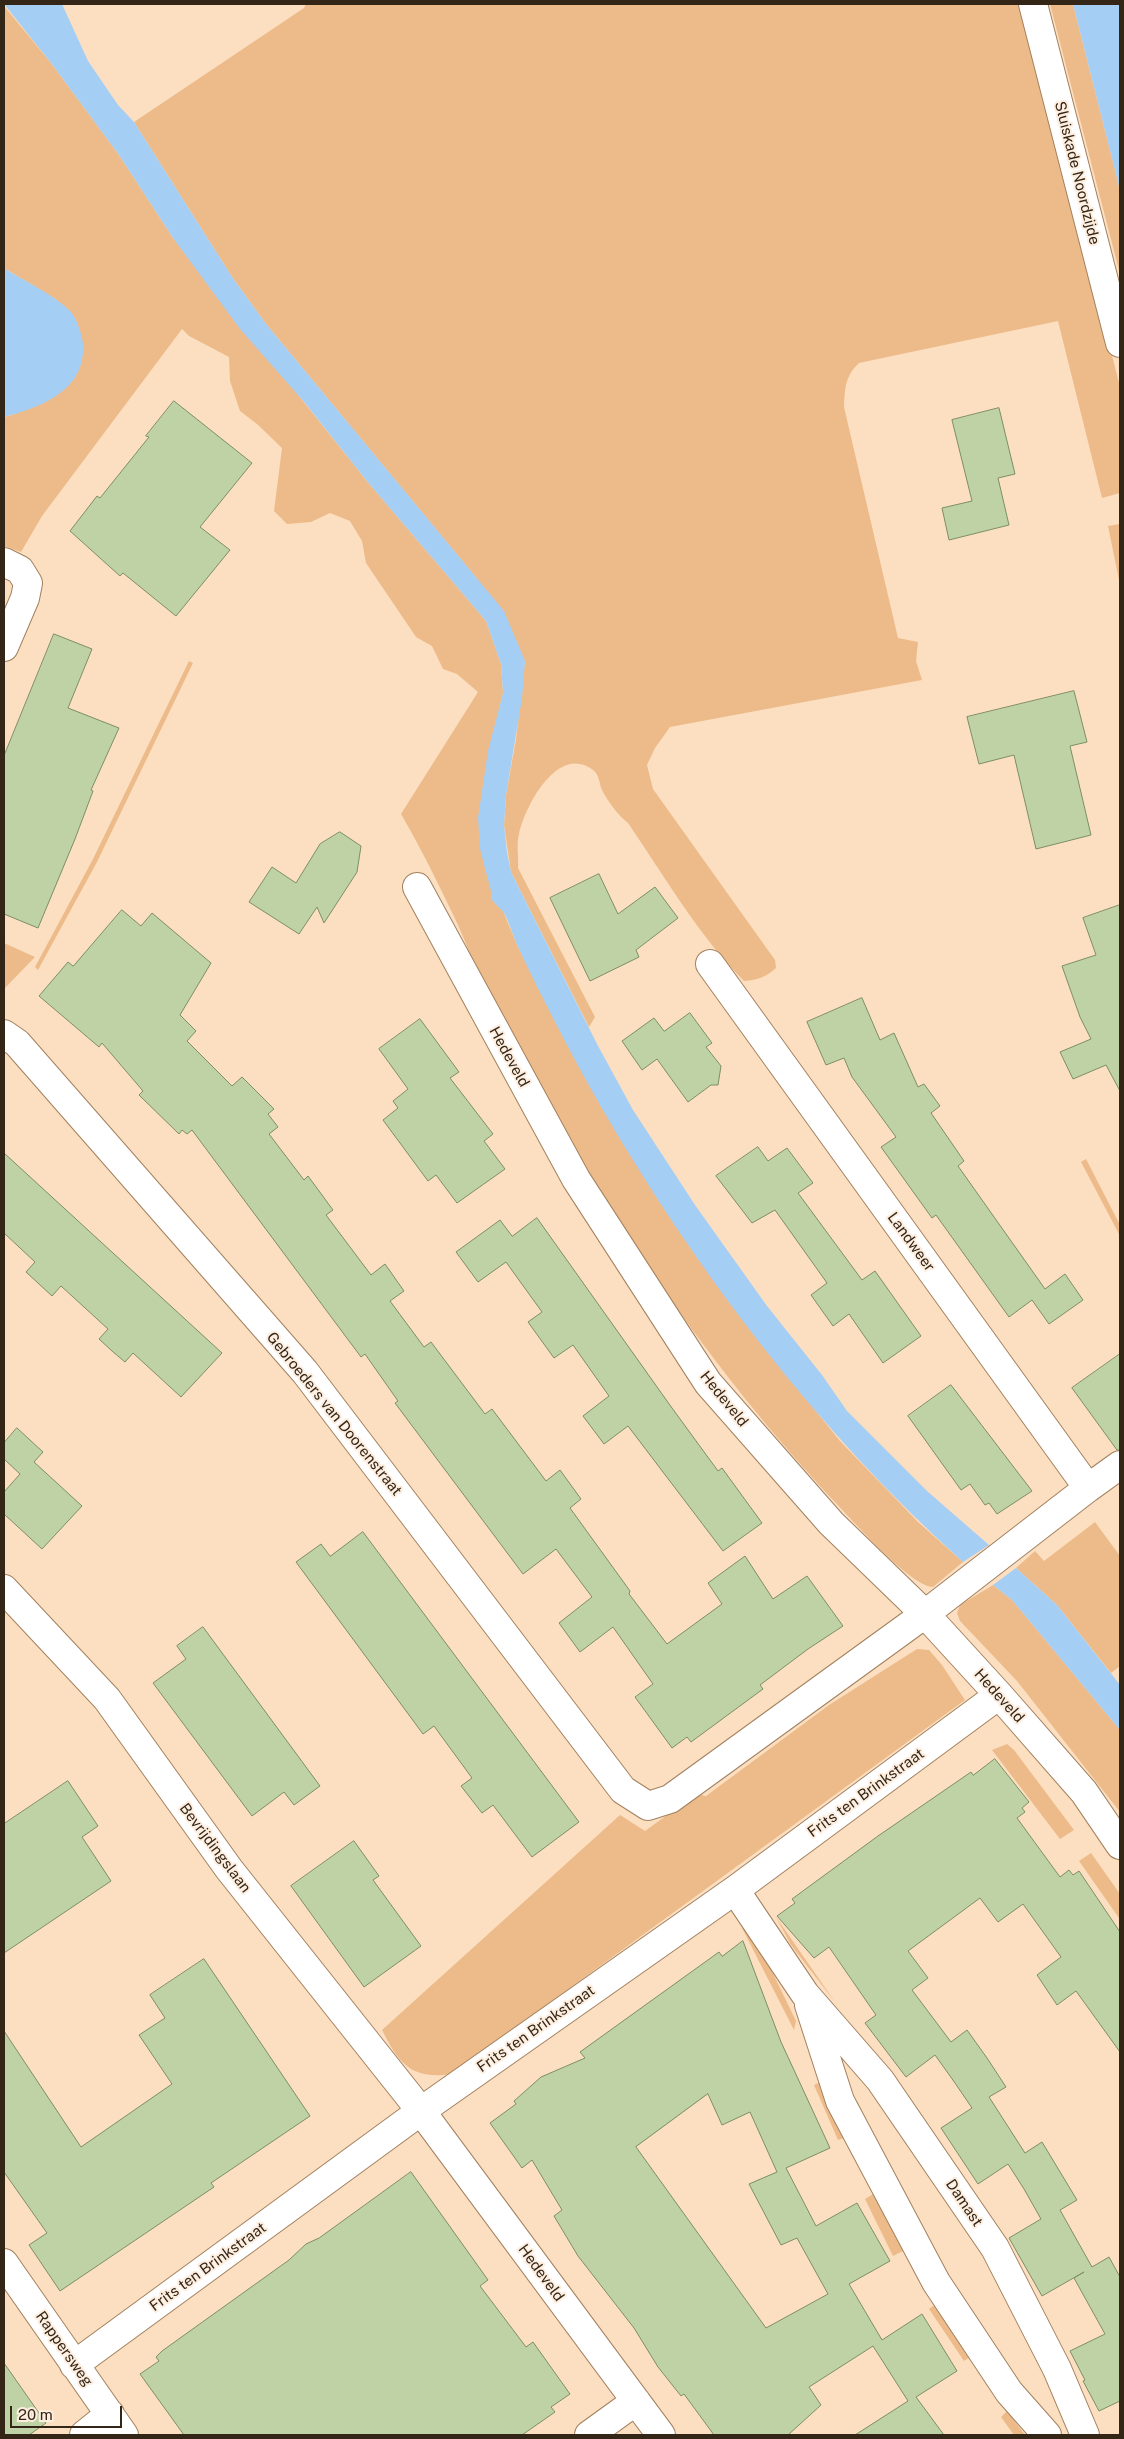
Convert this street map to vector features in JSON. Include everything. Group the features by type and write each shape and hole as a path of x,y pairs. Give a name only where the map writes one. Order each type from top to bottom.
{"street":[{"name":"Sluiskade Noordzijde","path":"1033,4 1120,343"},
{"path":"4,647 24,598 28,583 12,566"},
{"name":"Hedeveld","path":"417,887 576,1179 708,1383 831,1523 925,1614 999,1695 1084,1792 1120,1845"},
{"name":"Landweer","path":"710,964 1088,1488"},
{"name":"Gebroeders van Doorenstraat","path":"4,1034 17,1043 305,1372 622,1790 648,1806 670,1799 925,1614"},
{"path":"925,1614 1120,1465"},
{"name":"Bevrijdingslaan","path":"4,1589 107,1699 229,1869 421,2110"},
{"name":"Frits ten Brinkstraat","path":"74,2365 421,2110 735,1890 999,1695"},
{"name":"Damast","path":"735,1890 805,1994 880,2080 995,2248 1057,2369 1085,2435"},
{"name":"Damast","path":"805,1994 840,2101 936,2282 1009,2392 1047,2435"},
{"name":"Hedeveld","path":"421,2110 661,2435"},
{"name":"Rappersweg","path":"4,2263 117,2425"},
{"path":"589,2435 636,2401"},
{"path":"84,2435 117,2425"}],"shaded area":[{"path":"306,4 1023,4 1120,387 1120,493 1102,498 1058,321 859,363 854,368 848,378 844,407 898,638 918,642 916,661 922,680 670,727 655,748 647,765 653,789 775,960 776,968 765,976 744,981 727,963 697,925 628,823 610,804 595,772 580,764 568,765 556,771 545,781 528,808 518,838 518,868 595,1017 589,1027 511,872 504,825 506,795 516,739 525,661 478,580 266,324 232,277 134,122 304,8"},
{"path":"1050,4 1073,4 1120,190 1120,274"},
{"path":"4,6 51,63 119,155 173,238 366,480 486,621 501,664 503,693 497,719 491,898 503,911 518,947 558,1025 694,1252 752,1332 840,1441 918,1522 963,1562 933,1587 913,1578 876,1545 793,1455 741,1394 692,1330 646,1264 602,1197 561,1128 484,986 458,925 424,855 401,814 478,692 457,674 443,669 432,646 416,637 366,563 362,541 350,521 330,513 311,522 287,524 274,511 282,448 240,411 230,381 229,357 189,336 182,329 42,516 21,552 4,546 4,417 15,414 57,300 4,268"},
{"path":"1120,524 1120,585 1108,526"},
{"path":"189,661 193,663 97,862 38,970 35,967 93,859"},
{"path":"4,943 35,957 4,989"},
{"path":"1086,1159 1120,1225 1120,1236 1081,1162"},
{"path":"1095,1522 1120,1556 1120,1666 1111,1673 1057,1605 1016,1568 1035,1551 1044,1561"},
{"path":"993,1585 1012,1600 1120,1730 1120,1812 1017,1681 960,1621 957,1613 960,1605"},
{"path":"917,1649 929,1650 942,1665 965,1700 452,2074 438,2075 417,2072 408,2067 394,2052 382,2030 620,1815 645,1831 696,1794 706,1796 829,1705"},
{"path":"1007,1744 1014,1750 1074,1830 1060,1839 992,1750"},
{"path":"1091,1853 1120,1894 1119,1918 1079,1861"},
{"path":"776,1917 835,2002 791,1945"},
{"path":"749,1924 796,2021 794,2030 742,1928"},
{"path":"822,2081 847,2137 838,2140 814,2085"},
{"path":"875,2193 905,2250 893,2256 865,2199"},
{"path":"937,2303 972,2356 964,2361 929,2309"},
{"path":"1007,2411 1025,2435 1014,2435 1001,2417"}],"water":[{"path":"4,4 62,4 88,61 118,105 134,122 232,277 266,324 504,611 525,661 522,698 506,795 504,825 511,872 597,1044 633,1110 695,1205 767,1306 822,1375 847,1411 927,1491 989,1545 963,1562 910,1512 810,1405 719,1289 677,1229 600,1105 537,987 504,913 491,898 491,891 480,849 478,818 488,751 503,693 501,664 486,621 366,480 305,403 240,329 173,238 119,155 51,63"},
{"path":"1073,4 1120,4 1120,190"},
{"path":"4,268 48,294 71,312 79,327 83,344 82,360 77,373 69,385 46,402 4,417"},
{"path":"1016,1568 1057,1605 1120,1685 1120,1730 1012,1600 993,1585"}],"building":[{"path":"174,401 252,463 200,527 230,550 176,616 123,573 120,576 70,531 97,496 100,498 149,437 146,436"},
{"path":"999,408 1015,474 998,478 1009,525 949,540 942,508 972,501 952,420"},
{"path":"54,634 92,649 68,708 119,728 91,790 93,791 75,839 38,928 4,914 4,756"},
{"path":"1074,691 1087,742 1070,746 1091,835 1036,849 1014,755 979,764 967,717"},
{"path":"340,832 361,846 357,872 324,923 317,907 299,934 249,902 272,867 296,883 320,844"},
{"path":"599,874 618,914 655,887 678,918 636,950 639,957 590,981 550,898"},
{"path":"1120,905 1120,1091 1106,1065 1073,1079 1060,1052 1091,1039 1080,1017 1062,966 1096,955 1083,918"},
{"path":"122,910 141,926 152,913 211,963 180,1015 196,1031 187,1041 232,1086 242,1077 274,1109 268,1114 278,1127 269,1134 304,1180 308,1176 333,1210 326,1215 371,1275 385,1264 404,1291 390,1301 424,1347 431,1342 485,1414 492,1409 546,1481 560,1470 581,1499 570,1508 630,1591 629,1594 667,1644 722,1604 708,1583 745,1556 773,1599 807,1576 843,1626 808,1649 760,1685 763,1689 691,1742 687,1737 672,1748 635,1697 653,1684 613,1627 580,1652 559,1623 592,1597 556,1549 523,1574 395,1403 398,1401 365,1354 361,1357 192,1130 187,1134 182,1130 179,1134 139,1095 143,1091 102,1043 99,1047 39,996 68,962 73,966"},
{"path":"862,998 880,1040 894,1033 918,1087 924,1084 940,1106 931,1113 964,1161 958,1166 1045,1289 1065,1274 1083,1300 1049,1324 1032,1300 1009,1317 936,1215 932,1218 881,1147 896,1137 852,1077 844,1058 826,1065 807,1022"},
{"path":"690,1013 712,1043 706,1047 721,1066 718,1085 711,1085 688,1102 657,1059 642,1070 622,1041 654,1018 664,1031"},
{"path":"420,1019 459,1072 450,1078 493,1134 484,1141 505,1169 457,1203 436,1175 428,1181 383,1120 398,1108 393,1101 408,1089 379,1049"},
{"path":"758,1147 768,1161 787,1148 813,1183 798,1193 862,1280 875,1271 921,1336 883,1363 849,1314 833,1326 811,1295 827,1283 775,1210 752,1223 716,1176"},
{"path":"4,1153 222,1353 181,1397 133,1353 125,1362 99,1339 108,1329 61,1286 52,1296 26,1272 35,1262 4,1233"},
{"path":"537,1218 718,1471 722,1468 762,1523 723,1551 628,1426 604,1444 583,1416 609,1396 573,1345 554,1358 528,1322 542,1312 506,1262 478,1282 456,1252 500,1220 512,1236"},
{"path":"1120,1354 1120,1450 1117,1450 1072,1388"},
{"path":"951,1385 1032,1491 997,1514 989,1503 985,1505 970,1484 961,1490 908,1416"},
{"path":"17,1428 43,1452 34,1462 82,1506 42,1549 4,1514 4,1492 20,1474 4,1459 4,1443"},
{"path":"363,1532 579,1822 532,1857 493,1805 482,1813 461,1786 472,1778 434,1726 423,1734 296,1562 321,1544 330,1556"},
{"path":"203,1627 320,1786 294,1805 284,1792 252,1816 153,1683 186,1659 177,1646"},
{"path":"995,1759 1029,1802 1022,1808 1025,1812 1017,1818 1060,1877 1069,1870 1073,1875 1079,1871 1120,1932 1120,2052 1076,1991 1057,2005 1037,1975 1061,1957 1023,1904 998,1922 980,1898 908,1951 928,1978 912,1990 951,2042 967,2030 1006,2087 989,2097 1025,2153 1042,2142 1077,2200 1060,2210 1092,2267 1109,2257 1120,2277 1120,2401 1099,2411 1070,2351 1105,2334 1074,2278 1084,2272 1042,2296 1009,2238 1041,2219 1024,2189 1008,2164 978,2184 941,2128 972,2108 955,2083 935,2055 906,2077 865,2023 876,2015 829,1947 814,1958 777,1916 795,1903 792,1899 878,1836 971,1772 973,1775"},
{"path":"68,1781 98,1826 82,1837 111,1881 4,1953 4,1824"},
{"path":"354,1841 379,1876 373,1880 421,1946 364,1987 291,1886"},
{"path":"743,1941 781,2042 830,2148 786,2168 816,2226 857,2203 890,2261 849,2284 882,2340 922,2314 957,2371 916,2397 944,2435 855,2435 908,2401 873,2346 809,2387 821,2405 788,2435 714,2435 684,2394 681,2396 658,2367 634,2328 578,2256 554,2216 562,2210 532,2160 522,2168 490,2123 516,2104 514,2101 541,2077 585,2058 580,2052 719,1952 722,1956","holes":["708,2094 722,2125 750,2112 777,2172 749,2184 781,2245 797,2238 828,2294 766,2328 636,2147"]},
{"path":"204,1959 310,2116 211,2183 214,2187 60,2291 29,2245 47,2233 4,2172 4,2031 81,2147 172,2084 139,2035 165,2018 150,1995"},
{"path":"411,2172 488,2280 480,2286 526,2347 533,2342 570,2394 551,2407 555,2412 522,2435 184,2435 140,2374 159,2361 156,2357 162,2351 289,2260 306,2244 319,2238"},
{"path":"4,2363 46,2423 29,2435 4,2435"}]}
